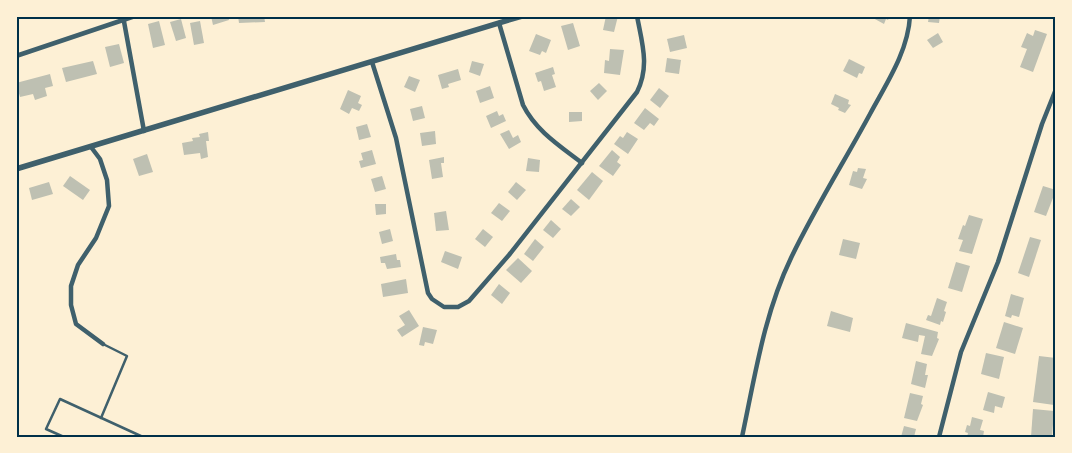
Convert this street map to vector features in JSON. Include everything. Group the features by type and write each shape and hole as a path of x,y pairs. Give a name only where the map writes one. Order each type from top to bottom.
{"street":[{"path":"16,56 124,18 136,16"},
{"path":"16,169 522,16"},
{"path":"372,62 396,138 428,293 438,304 451,308 458,307 468,301 509,255 632,99 641,84 645,58 637,16"},
{"path":"742,437 762,341 773,303 791,259 810,221 896,65 907,35 910,16"},
{"path":"124,18 144,131"},
{"path":"499,23 527,114 540,130 582,163"},
{"path":"939,437 961,352 998,262 1042,124 1056,88"},
{"path":"91,147 100,159 106,180 109,206 96,238 78,265 71,286 71,305 76,324 103,344"}],"lane":[{"path":"497,16 499,23"},
{"path":"101,418 127,356 103,344"},
{"path":"64,437 46,429 60,399 143,437"}],"building":[{"path":"211,16 228,16 229,20 213,25"},
{"path":"238,16 264,16 265,22 239,23"},
{"path":"606,16 618,16 614,32 603,30"},
{"path":"874,16 890,16 884,24 873,18"},
{"path":"929,16 940,16 939,23 928,22"},
{"path":"181,19 186,38 176,41 170,22"},
{"path":"159,21 165,45 153,48 148,24"},
{"path":"200,21 204,43 194,45 190,23"},
{"path":"573,23 580,46 568,50 561,26"},
{"path":"1035,30 1047,34 1033,72 1020,67 1027,49 1021,47 1027,33 1033,36"},
{"path":"938,33 943,42 933,48 927,40"},
{"path":"536,34 551,40 546,53 542,51 540,55 529,51"},
{"path":"684,35 687,48 670,52 667,39"},
{"path":"119,44 124,63 110,67 105,47"},
{"path":"610,49 624,50 620,75 604,73 605,60 609,61"},
{"path":"667,58 681,60 679,74 665,72"},
{"path":"849,59 865,67 862,74 859,73 857,78 843,71"},
{"path":"93,61 97,74 66,82 62,68"},
{"path":"472,61 484,64 480,76 469,72"},
{"path":"553,67 555,74 552,75 556,87 544,91 541,81 538,82 535,73"},
{"path":"458,69 461,80 448,84 449,87 442,89 438,75"},
{"path":"50,74 53,86 45,88 47,96 35,100 33,94 20,97 16,83"},
{"path":"409,76 420,80 415,92 404,87"},
{"path":"599,83 607,91 598,100 590,91"},
{"path":"490,86 494,98 480,103 476,91"},
{"path":"659,88 669,96 660,108 650,100"},
{"path":"348,90 361,96 358,103 362,105 359,111 352,108 349,114 340,109"},
{"path":"835,94 849,100 848,104 851,105 845,113 831,104"},
{"path":"422,106 425,118 413,121 410,109"},
{"path":"645,108 659,119 654,126 650,123 644,130 634,123"},
{"path":"497,111 499,116 503,114 506,121 491,128 486,116"},
{"path":"569,112 582,112 582,121 569,122"},
{"path":"367,124 371,137 359,140 356,127"},
{"path":"509,130 513,138 518,135 521,142 509,149 500,134"},
{"path":"435,131 436,144 422,146 420,133"},
{"path":"208,132 209,141 206,141 208,157 201,159 200,153 184,155 182,143 193,141 192,138 200,137 199,134"},
{"path":"627,132 638,139 628,154 614,144 620,136 623,138"},
{"path":"372,150 376,164 361,168 359,161 363,160 361,153"},
{"path":"612,150 620,157 617,162 621,165 613,176 599,166"},
{"path":"147,154 153,172 139,176 133,159"},
{"path":"444,157 444,163 441,163 443,177 432,179 429,160"},
{"path":"528,158 540,160 539,172 526,171"},
{"path":"858,168 866,169 863,178 867,179 862,189 849,185 853,171 857,172"},
{"path":"592,172 603,181 589,200 577,190"},
{"path":"70,176 90,190 83,200 63,186"},
{"path":"382,176 386,189 375,192 371,179"},
{"path":"49,182 53,194 32,200 29,188"},
{"path":"516,182 526,190 517,200 508,192"},
{"path":"1043,186 1056,190 1046,216 1034,212"},
{"path":"571,199 580,207 571,216 562,209"},
{"path":"499,203 510,211 502,221 491,213"},
{"path":"375,204 386,204 386,214 376,215"},
{"path":"446,211 449,230 436,231 434,213"},
{"path":"969,215 983,219 972,254 959,251 963,240 958,239"},
{"path":"551,220 561,229 553,238 543,230"},
{"path":"390,229 393,241 382,244 379,232"},
{"path":"483,229 493,237 485,247 475,239"},
{"path":"1030,237 1041,240 1029,277 1018,273"},
{"path":"535,239 544,247 533,261 524,254"},
{"path":"843,239 860,243 856,259 839,255"},
{"path":"445,251 462,257 458,269 441,262"},
{"path":"396,254 397,260 400,260 401,267 387,269 385,263 381,263 380,257"},
{"path":"518,258 532,271 521,283 506,270"},
{"path":"956,262 970,266 962,292 948,288"},
{"path":"406,279 408,293 383,297 381,284"},
{"path":"499,284 510,293 502,304 491,295"},
{"path":"1011,294 1024,298 1019,317 1012,315 1011,318 1005,316"},
{"path":"937,298 947,302 943,322 941,321 940,325 926,320 928,315 931,316"},
{"path":"409,310 419,326 402,337 397,330 405,325 399,316"},
{"path":"831,311 853,318 850,332 827,326"},
{"path":"1004,322 1023,328 1015,354 996,348"},
{"path":"906,323 938,332 937,338 939,339 932,356 921,354 925,336 919,335 918,342 902,338"},
{"path":"423,327 437,330 433,344 425,342 424,346 419,345"},
{"path":"986,353 1004,357 999,379 981,374"},
{"path":"1039,356 1056,358 1054,405 1033,402"},
{"path":"916,361 927,364 925,375 928,375 925,388 911,384"},
{"path":"988,392 1005,397 1002,408 995,406 994,413 983,410"},
{"path":"910,393 923,396 921,404 923,405 917,421 904,418"},
{"path":"1033,409 1054,411 1052,437 1031,437"},
{"path":"972,417 983,420 980,430 984,431 983,437 967,437 968,433 965,432 967,425 970,426"},
{"path":"904,426 916,429 914,437 901,437"}]}
